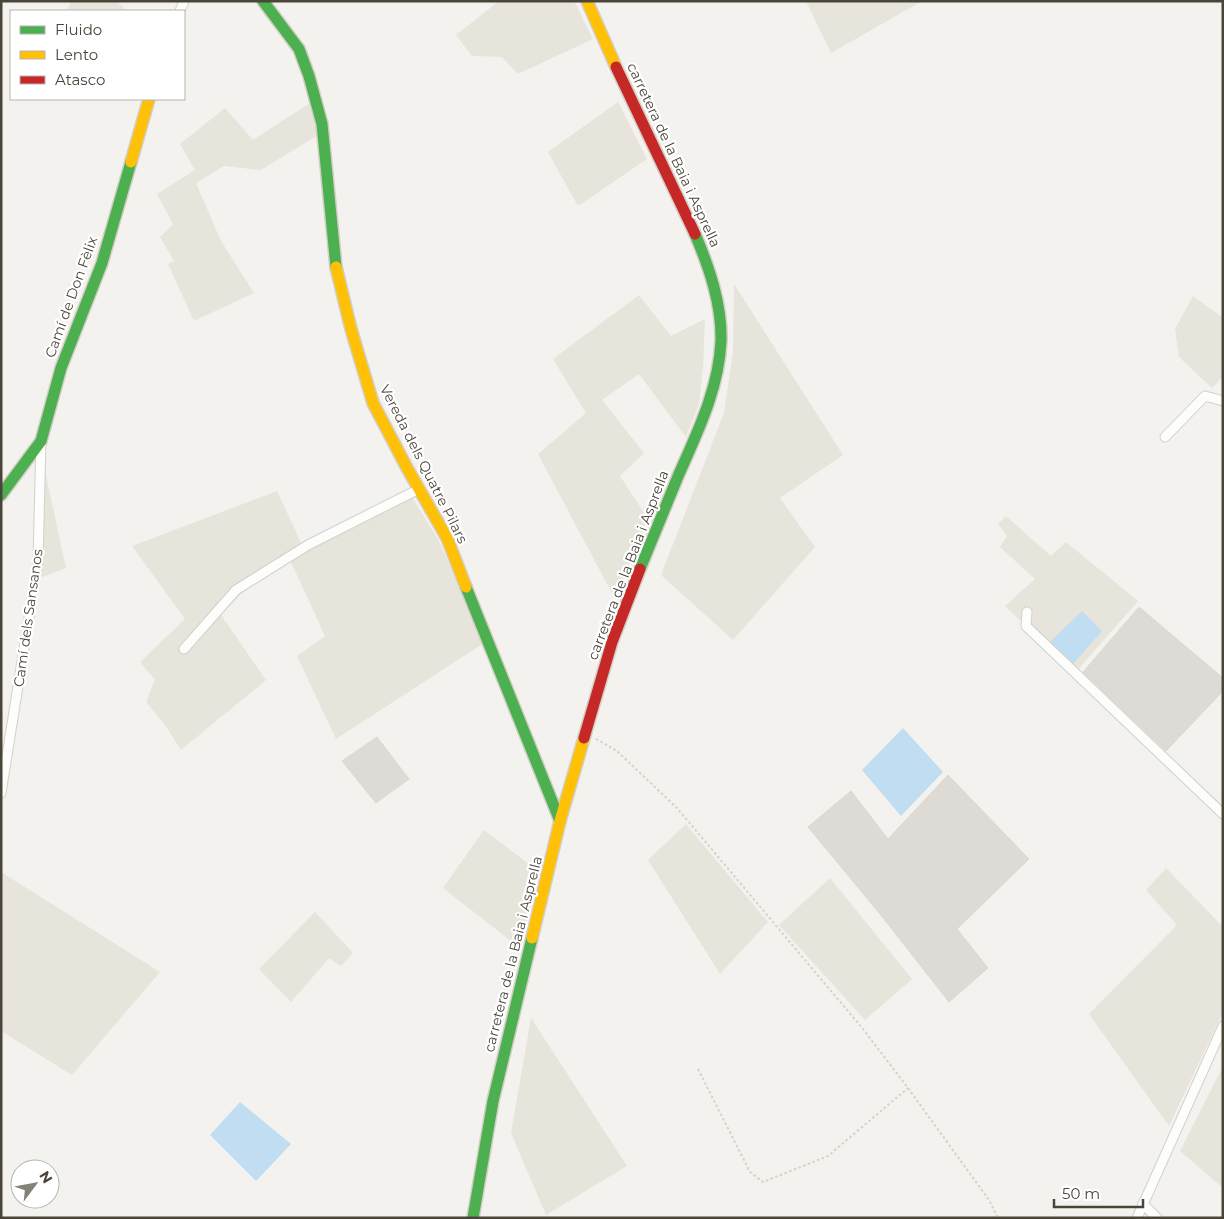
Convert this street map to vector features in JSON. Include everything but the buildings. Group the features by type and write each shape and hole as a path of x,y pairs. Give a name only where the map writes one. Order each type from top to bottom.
{"street":[{"name":"Vereda dels Quatre Pilars","path":"263,1 299,49 309,76 322,124 335,261 350,329 373,403 447,538 560,821"},
{"name":"carretera de la Baia i Asprella","path":"473,1218 493,1100 560,821 612,642 659,520 705,415 718,370 721,339 716,294 705,258 587,1"},
{"name":"Camí de Don Fèlix","path":"1,495 41,441 61,368 102,263 150,100"},
{"path":"1165,436 1206,396 1223,401"},
{"name":"Camí dels Sansanos","path":"1,794 38,561 41,441"},
{"path":"184,649 236,590 308,545 419,489"},
{"path":"1027,612 1026,626 1223,814"},
{"path":"1137,1218 1223,1026"},
{"path":"1143,1204 1157,1218"}],"path":[{"path":"586,733 617,751 677,808 863,1029 989,1200 998,1218"},
{"path":"698,1069 750,1172 763,1182 828,1156 908,1088"}],"shaded area":[{"path":"72,1 116,1 126,10 67,10"},
{"path":"499,1 574,1 593,39 518,74 502,57 472,56 456,35"},
{"path":"806,1 922,1 831,53"},
{"path":"618,102 647,159 578,206 548,152"},
{"path":"310,103 318,135 261,170 224,166 196,183 221,241 254,293 194,321 168,264 174,261 160,237 173,224 157,194 195,170 180,144 225,108 253,140"},
{"path":"734,284 843,455 780,498 815,547 733,640 661,575 724,413 733,352"},
{"path":"639,295 671,336 705,319 703,368 699,404 686,437 639,374 602,400 644,453 620,476 648,519 615,599 538,454 586,413 553,359"},
{"path":"1193,296 1223,318 1223,376 1212,388 1179,357 1175,329"},
{"path":"44,466 66,568 40,578"},
{"path":"277,491 304,549 245,590 221,615 266,680 181,750 165,725 146,702 155,680 140,662 185,619 132,546"},
{"path":"412,497 439,541 484,643 336,739 297,656 325,636 291,562 314,547"},
{"path":"1006,516 1051,556 1066,542 1138,601 1075,673 1005,606 1035,579 1000,547 1007,536 998,524"},
{"path":"686,824 768,922 720,974 648,860"},
{"path":"484,830 538,871 520,948 443,888"},
{"path":"1166,868 1223,927 1223,1012 1169,1126 1089,1014 1177,925 1146,890"},
{"path":"1,872 160,972 72,1075 1,1031"},
{"path":"830,878 912,979 865,1020 779,925"},
{"path":"315,912 353,953 341,966 329,958 291,1002 259,969"},
{"path":"531,1018 627,1166 546,1215 511,1133"},
{"path":"1221,1070 1223,1071 1223,1188 1180,1151"}],"water":[{"path":"1082,611 1102,631 1073,664 1049,643"},
{"path":"903,728 943,772 901,816 862,770"},
{"path":"240,1102 291,1144 256,1181 210,1135"}],"traffic: fast":[{"path":"263,1 299,49 309,76 322,124 336,267"},
{"path":"1,495 41,441 61,368 102,263 131,162"},
{"path":"640,569 706,409 712,392 719,358 721,327 717,300 710,273 695,234"},
{"path":"466,587 560,821"},
{"path":"473,1218 493,1101 532,938"}],"traffic: slow":[{"path":"587,1 616,67"},
{"path":"131,162 149,100"},
{"path":"336,267 351,329 373,403 447,538 466,587"},
{"path":"532,938 560,821 584,738"}],"traffic: jam":[{"path":"616,67 695,234"},
{"path":"584,738 612,642 640,569"}]}
